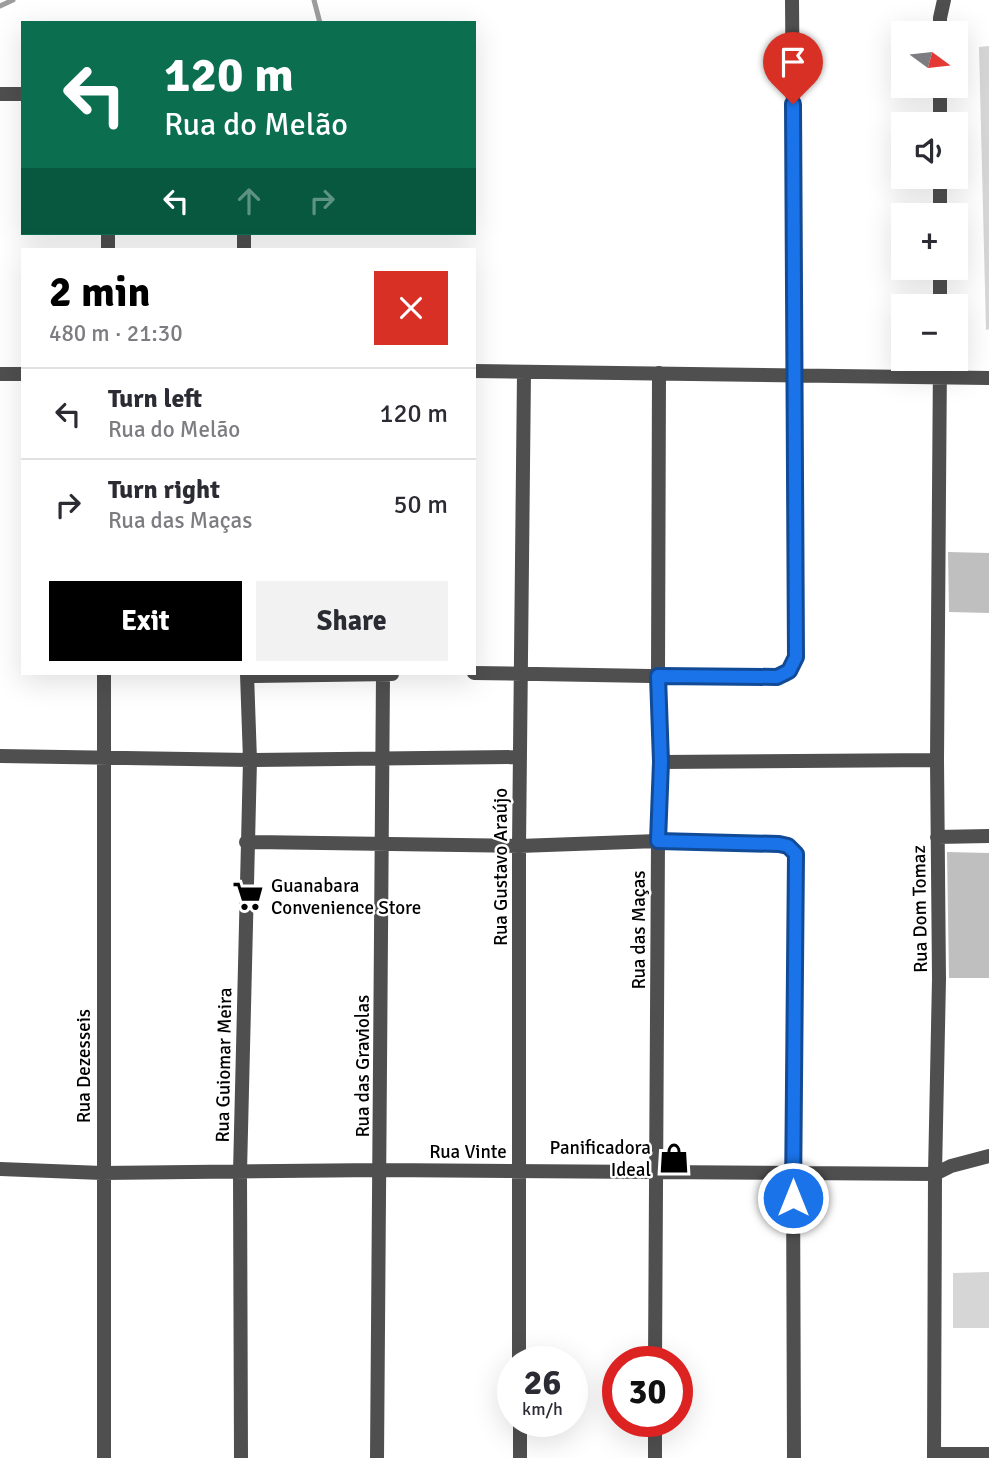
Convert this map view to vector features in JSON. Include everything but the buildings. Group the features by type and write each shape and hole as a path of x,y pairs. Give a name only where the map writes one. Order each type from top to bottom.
{"street":[{"path":"476,673 767,678 785,675 794,663 797,624 792,0"},
{"path":"940,21 944,0"},
{"path":"0,94 21,94"},
{"path":"476,371 989,378"},
{"name":"Rua Dom Tomaz","path":"934,1456 939,979 937,761 940,371"},
{"name":"Rua Gustavo Araújo","path":"519,1346 519,846 524,372"},
{"name":"Rua das Maças","path":"655,1346 658,841 661,762 658,676 659,373"},
{"path":"0,374 21,374"},
{"name":"Rua Dezesseis","path":"104,675 104,1458"},
{"name":"Rua Guiomar Meira","path":"241,1458 240,1172 250,760 247,675"},
{"name":"Rua das Graviolas","path":"377,1458 383,675"},
{"path":"0,756 250,760 520,757"},
{"path":"661,762 937,761"},
{"path":"937,837 989,836"},
{"path":"246,842 519,846 658,841 779,844 794,851 797,864 793,1172 794,1458"},
{"path":"935,1174 951,1166 989,1156"},
{"name":"Rua Vinte","path":"0,1170 102,1173 380,1170 935,1174"},
{"path":"520,1437 520,1458"},
{"path":"655,1437 655,1458"},
{"path":"934,1456 989,1454"}],"shaded area":[{"path":"989,46 989,329 986,330 979,47"},
{"path":"989,1272 989,1328 953,1328 953,1273"}],"waterway":[{"path":"0,6 13,0"},
{"path":"314,0 319,21"}],"place":[{"name":"Guanabara Convenience Store","path":"248,896"},
{"name":"Panificadora Ideal","path":"674,1158"}],"route":[{"path":"793,104 796,657 789,671 777,677 658,676 661,762 658,841 779,844 788,846 796,854 793,1198"}]}
